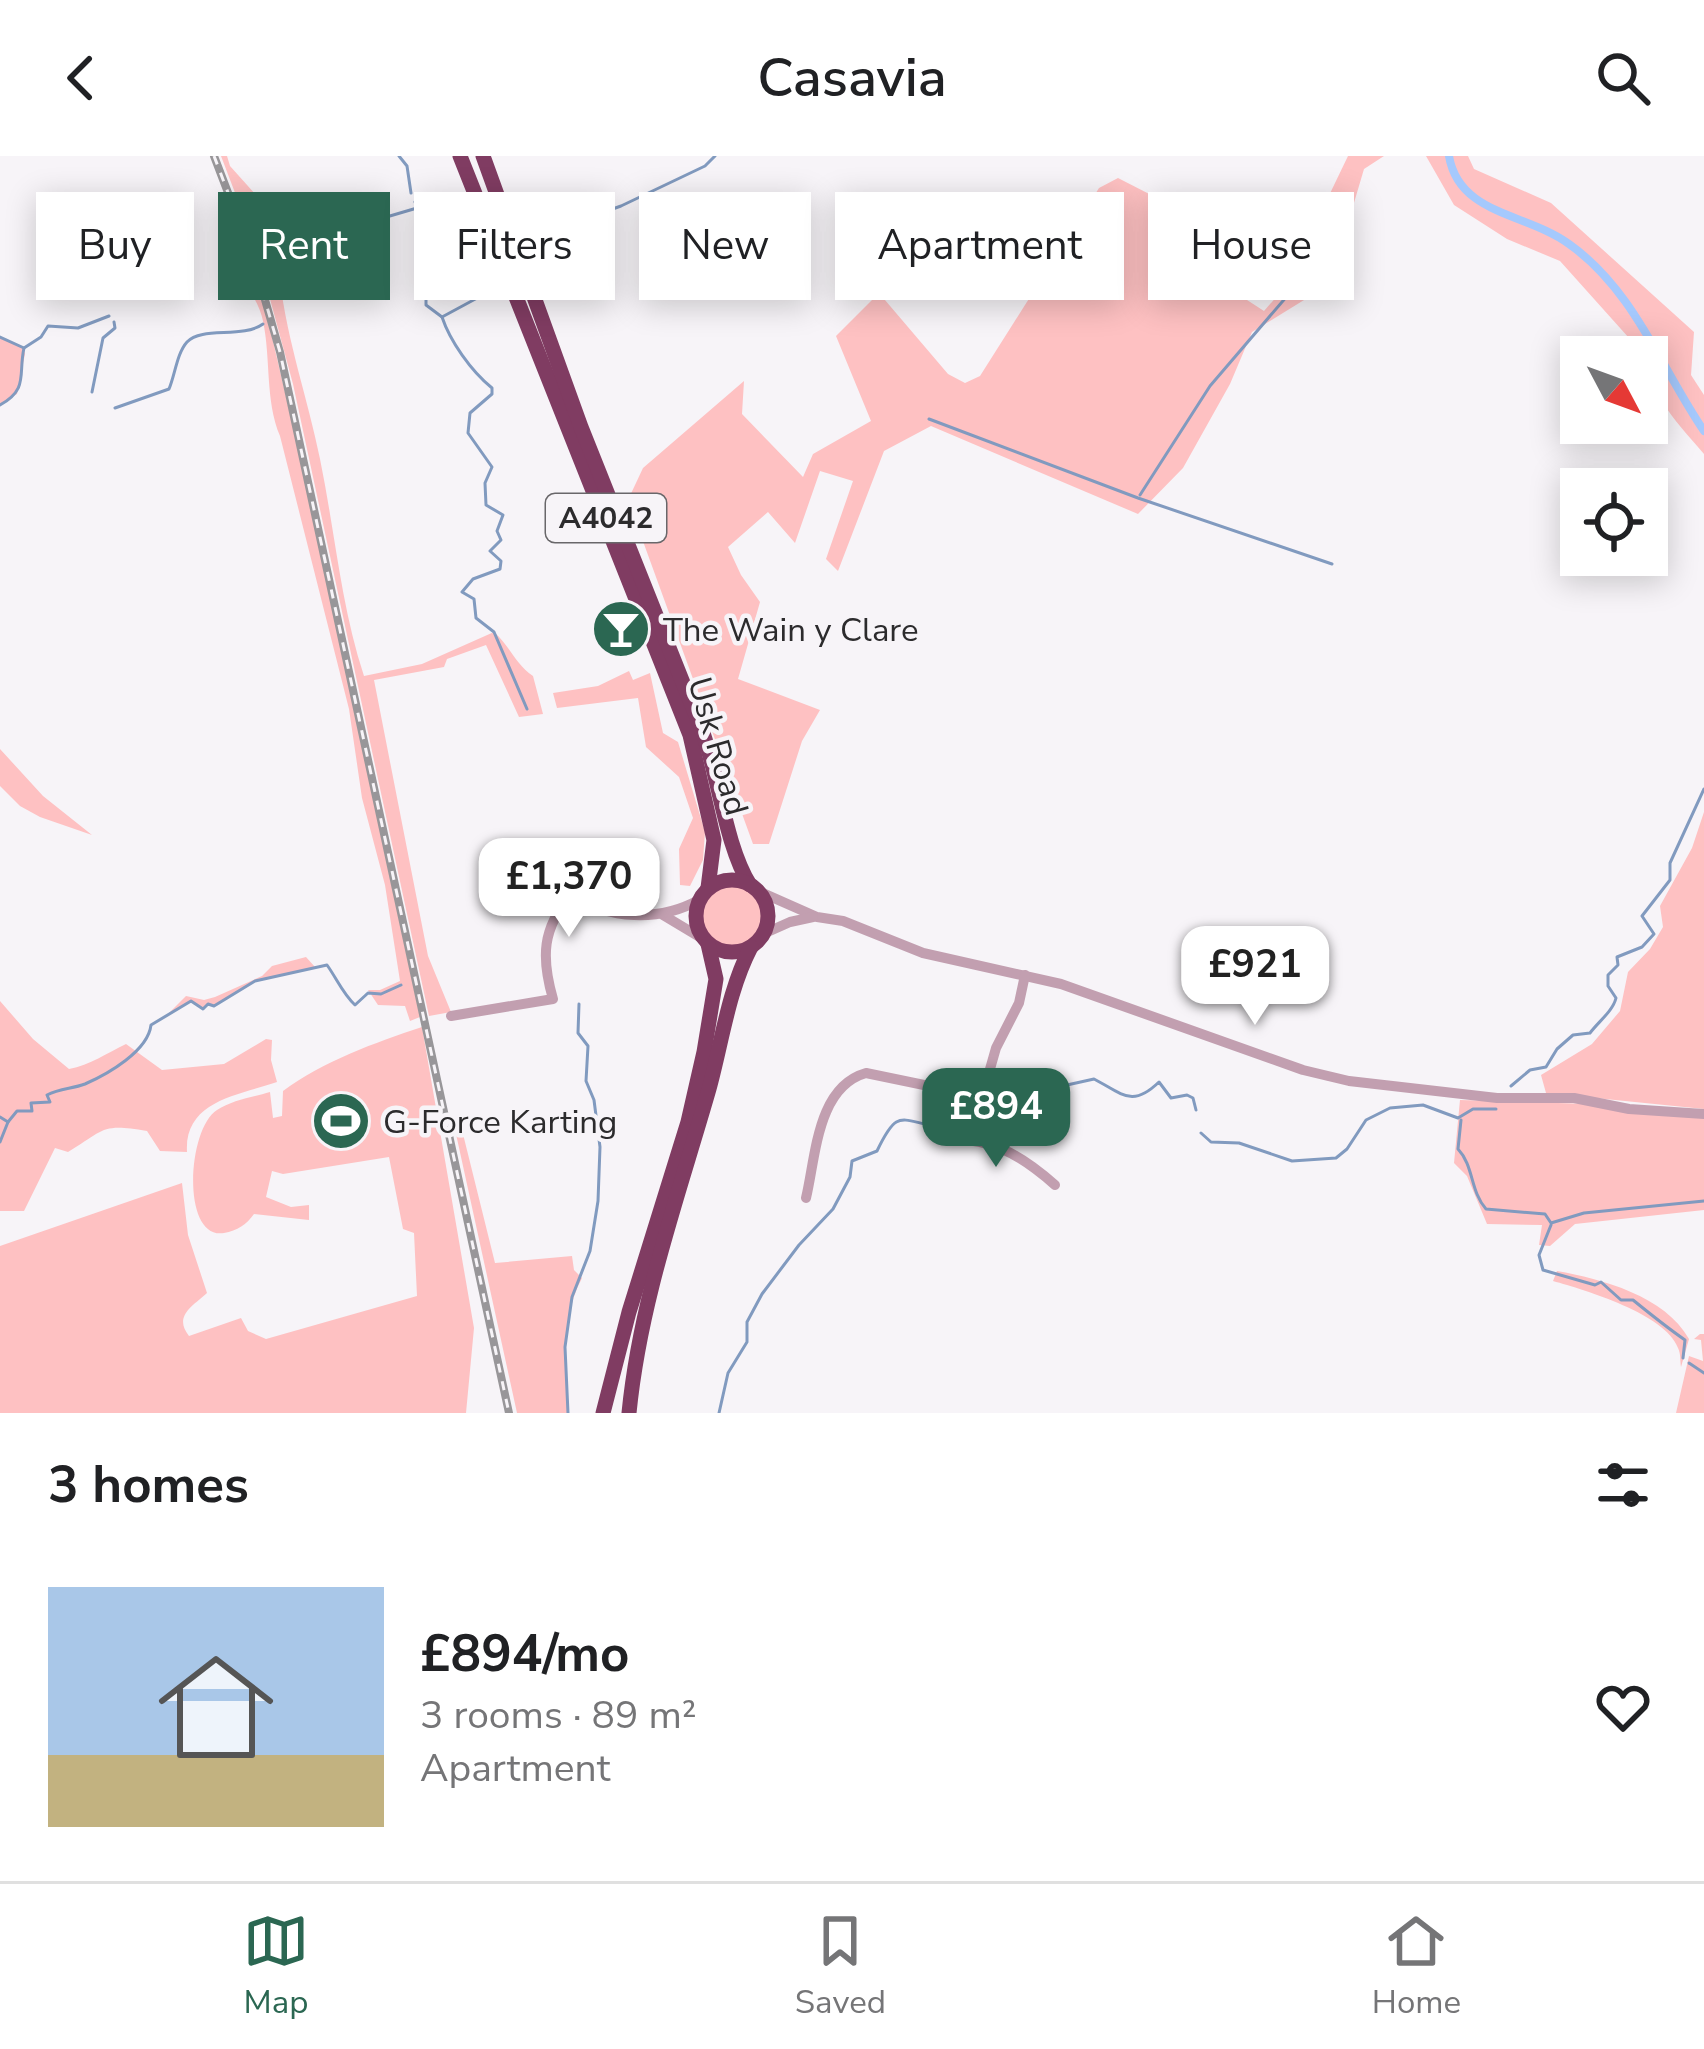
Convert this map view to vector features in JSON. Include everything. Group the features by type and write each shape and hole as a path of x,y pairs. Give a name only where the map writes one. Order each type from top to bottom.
{"highway":[{"name":"Usk Road","path":"460,156 690,735 714,840 704,894"},
{"name":"Usk Road","path":"483,156 581,427 703,733 735,855 754,888"},
{"path":"603,1413 704,1052 716,979 695,920 704,894 725,880 754,888 768,912 734,982 718,1059 648,1296 629,1413"},
{"path":"705,941 725,952 757,941"}],"street":[{"path":"754,888 817,917"},
{"path":"452,1016 553,999 544,944 554,917 571,894 612,913 663,915 704,894"},
{"path":"663,915 705,941"},
{"path":"757,941 790,922 817,917 843,920 964,965 1061,984 1303,1070 1348,1081 1497,1098 1574,1098 1704,1114"},
{"path":"973,1139 996,1048 1019,1003 1025,975"},
{"path":"806,1198 829,1103 854,1076 866,1073 982,1097"},
{"path":"941,1140 973,1139 1016,1154 1055,1185"}],"shaded area":[{"path":"221,156 227,156 253,192 235,192"},
{"path":"1348,156 1384,156 1364,169 1354,203 1354,192 1331,192"},
{"path":"1426,156 1468,156 1474,169 1551,203 1694,332 1691,375 1704,395 1704,454 1668,410 1668,336 1627,336 1560,261 1507,239 1454,205"},
{"path":"1118,178 1148,193 1148,300 1247,300 1264,311 1274,300 1304,300 1252,332 1230,384 1183,468 1138,514 931,426 884,451 838,571 826,559 853,481 820,471 795,543 768,512 728,547 760,602 738,679 820,710 802,741 769,844 753,844 628,500 643,468 744,381 742,414 803,477 813,454 871,421 836,336 872,300 885,300 948,374 965,383 980,376 1028,300 1124,300 1124,192 1096,192"},
{"path":"254,300 263,300 265,307 294,431 420,1017 410,1021 405,1006 378,1005 368,990 400,981 385,885 362,798 349,709 272,408 261,313"},
{"path":"270,300 284,300 364,676 422,664 494,632 533,676 543,714 519,717 486,645 447,659 444,667 374,680 428,956 451,1012 429,1016 293,384"},
{"path":"0,337 24,348 25,354 17,394 0,405"},
{"path":"629,671 633,680 650,673 663,733 678,742 705,832 703,860 690,886 680,885 679,849 693,818 679,777 646,747 638,698 557,708 553,693 598,686"},
{"path":"0,749 43,796 92,835 20,806 0,786"},
{"path":"1704,812 1704,1109 1546,1093 1541,1075 1592,1044 1620,1011 1628,972 1663,927 1660,906 1692,848"},
{"path":"731,886 752,895 761,916 752,937 731,946 710,937 701,916 710,895"},
{"path":"306,957 315,967 255,981 214,1006 203,1009 191,1001 167,1015 186,996 215,997 262,976 272,966"},
{"path":"0,1001 33,1039 69,1069 126,1044 162,1070 224,1064 266,1039 272,1040 277,1082 204,1110 188,1135 187,1152 160,1151 147,1131 120,1128 104,1130 68,1152 55,1148 24,1211 0,1211"},
{"path":"422,1027 474,1328 466,1413 0,1413 0,1246 182,1183 188,1235 207,1293 184,1317 189,1336 241,1318 248,1331 266,1339 417,1296 414,1233 403,1229 389,1157 283,1174 272,1171 266,1197 291,1207 309,1205 309,1220 254,1214 224,1233 210,1231 201,1219 193,1181 199,1138 217,1110 270,1092 273,1118 282,1116 283,1091 299,1080 350,1054"},
{"path":"1460,1100 1592,1104 1704,1117 1704,1210 1575,1224 1550,1246 1539,1245 1542,1225 1487,1224 1467,1176 1454,1163"},
{"path":"462,1130 495,1263 572,1256 574,1270 582,1278 567,1327 568,1413 517,1413 456,1134"},
{"path":"1557,1271 1631,1292 1665,1311 1689,1339 1681,1367 1678,1348 1658,1324 1623,1305 1553,1281"},
{"path":"1704,1334 1704,1413 1676,1413 1689,1356 1703,1361 1701,1340 1694,1339"}],"waterway":[{"path":"399,156 407,166 411,193"},
{"path":"615,208 705,166 715,156"},
{"path":"1449,156 1455,175 1480,202 1552,234 1592,263 1629,307 1704,431"},
{"path":"390,216 414,209"},
{"path":"426,300 442,317 462,355 492,388 492,394 470,413 468,433 492,467 485,483 486,505 503,515 497,531 501,540 490,551 501,561 500,569 473,579 462,592 474,599 476,618 494,632 527,709"},
{"path":"442,317 473,300"},
{"path":"1140,495 1210,386 1284,300"},
{"path":"0,405 19,387 24,348 48,326 78,328 109,316"},
{"path":"92,392 103,338 115,328 114,322"},
{"path":"115,408 169,389 181,352 194,337 263,324"},
{"path":"0,337 24,348"},
{"path":"929,419 1332,564"},
{"path":"1511,1086 1530,1070 1546,1067 1573,1035 1590,1033 1612,1007 1616,998 1608,986 1608,975 1618,965 1617,957 1642,947 1654,934 1642,916 1670,880 1670,863 1704,789"},
{"path":"0,1117 8,1122 17,1111 32,1111 31,1103 50,1102 47,1095 85,1084 115,1068 143,1044 151,1025 191,1001 203,1009 255,981 327,965 355,1005 368,993 381,994 401,985"},
{"path":"568,1413 565,1347 572,1297 590,1251 600,1147 594,1100 586,1081 588,1046 578,1033 579,1004"},
{"path":"993,1107 1009,1094 1021,1100 1034,1088 1094,1079 1127,1096 1142,1095 1159,1082 1171,1098 1193,1098 1196,1110"},
{"path":"1201,1133 1211,1142 1239,1143 1292,1161 1336,1158 1366,1120 1390,1108 1423,1105 1458,1118 1473,1109 1496,1109"},
{"path":"719,1413 728,1373 747,1342 747,1322 799,1245 833,1209 850,1177 852,1161 877,1151 896,1122 940,1127 967,1115"},
{"path":"1461,1120 1458,1149 1486,1209 1545,1214 1551,1223 1584,1213 1704,1201"},
{"path":"0,1142 8,1122"},
{"path":"1551,1225 1539,1255 1543,1270 1595,1285 1601,1282 1621,1300 1633,1300 1685,1340 1683,1358"},
{"path":"1689,1363 1704,1373"}],"railway":[{"path":"214,156 253,258 280,352 509,1413"}],"place":[{"name":"The Wain y Clare","path":"621,629"},
{"name":"G-Force Karting","path":"341,1121"}]}
